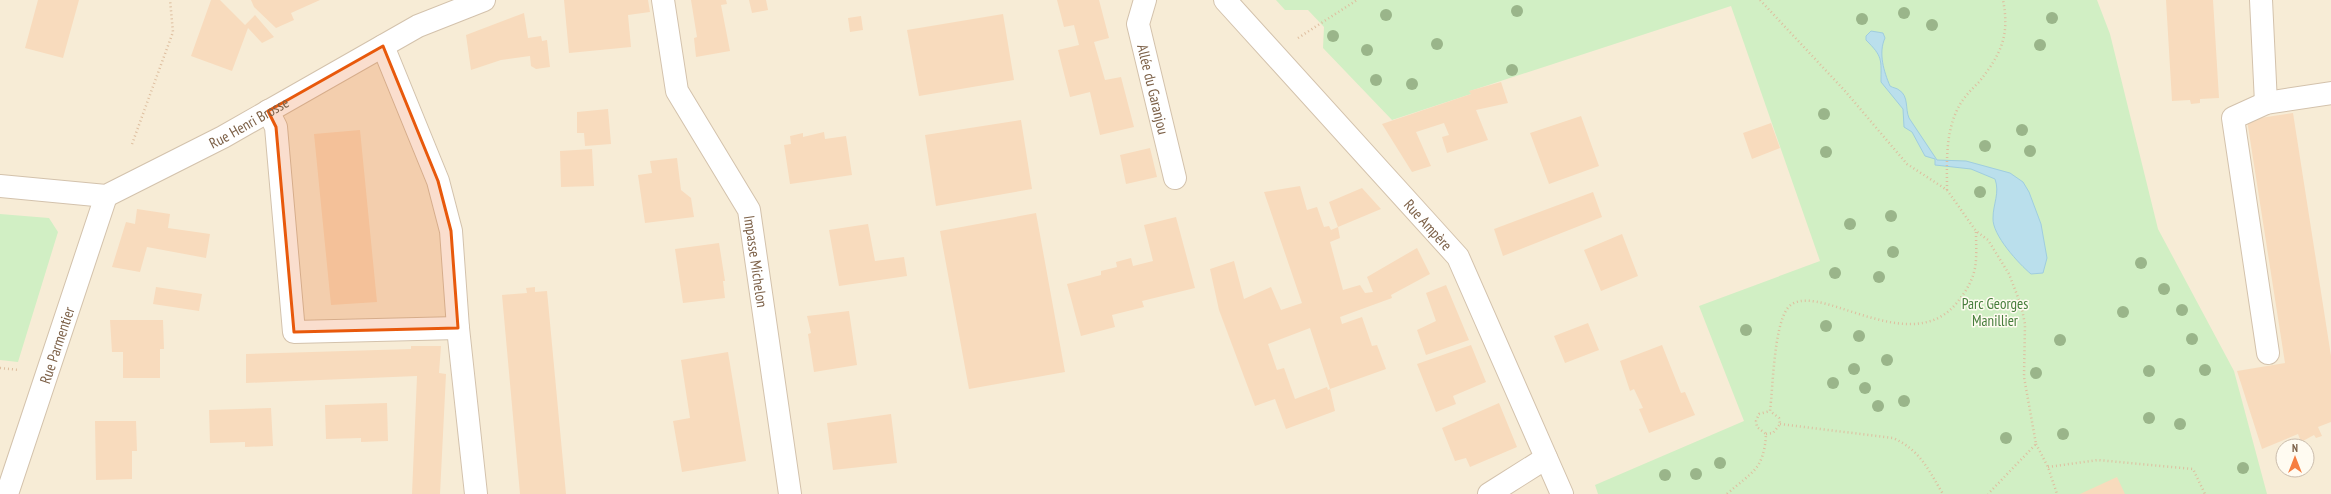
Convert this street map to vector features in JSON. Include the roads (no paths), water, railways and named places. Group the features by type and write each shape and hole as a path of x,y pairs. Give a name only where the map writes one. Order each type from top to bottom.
{"street":[{"name":"Rue Henri Brosse","path":"106,196 223,137 418,26 484,0"},
{"name":"Impasse Michelon","path":"663,0 677,91 749,210 790,494"},
{"name":"Allée du Garanjou","path":"1145,0 1138,24 1175,178"},
{"name":"Rue Ampère","path":"1225,0 1458,257 1562,494"},
{"path":"2261,0 2266,103"},
{"path":"383,46 438,181 451,231 458,328 476,494"},
{"path":"2268,353 2233,118 2266,103 2331,93"},
{"path":"268,111 277,131 294,332 458,328"},
{"path":"0,186 106,196"},
{"name":"Rue Parmentier","path":"7,494 106,196"},
{"path":"1489,494 1546,458"}],"water":[{"path":"1871,31 1883,33 1885,38 1882,56 1890,86 1898,89 1906,99 1909,118 1937,160 1966,161 2010,173 2023,182 2029,192 2041,224 2047,258 2043,273 2031,274 2013,256 2001,241 1994,225 1993,218 1997,194 1995,179 1971,169 1935,165 1935,159 1925,156 1912,132 1904,127 1903,109 1881,82 1880,59 1876,50 1866,40 1866,36"}],"park label":[{"name":"Parc Georges Manillier","path":"1995,312"}]}
